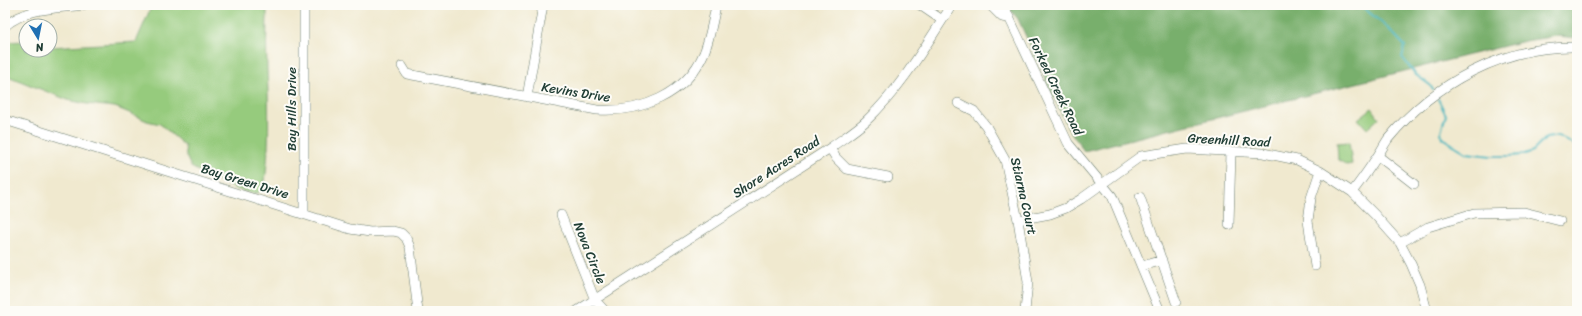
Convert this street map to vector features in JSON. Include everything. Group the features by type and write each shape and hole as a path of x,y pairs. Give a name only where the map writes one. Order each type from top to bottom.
{"street":[{"path":"5,26 27,13 52,6 83,5"},
{"name":"Bay Hills Drive","path":"304,5 304,213"},
{"path":"527,97 543,5"},
{"name":"Kevins Drive","path":"402,66 407,74 527,97 597,110 613,111 628,109 652,102 678,86 695,68 704,53 716,5"},
{"path":"920,5 942,20"},
{"name":"Shore Acres Road","path":"578,311 830,148 866,120 883,103 915,61 952,5"},
{"path":"990,5 1002,17 1009,18"},
{"name":"Forked Creek Road","path":"1000,5 1008,13 1068,143 1112,196 1160,311"},
{"path":"1352,192 1388,140 1409,116 1447,85 1482,66 1520,54 1548,48 1577,47"},
{"name":"Stiarna Court","path":"958,103 974,111 982,121 1004,160 1018,220 1028,282 1025,311"},
{"name":"Bay Green Drive","path":"5,120 360,231 393,231 401,233 406,238 410,247 418,311"},
{"path":"830,148 836,158 847,169 888,177"},
{"name":"Greenhill Road","path":"1018,220 1050,214 1066,208 1142,156 1187,150 1263,152 1297,160 1320,171 1352,192 1400,243 1416,276 1427,311"},
{"path":"1229,225 1231,152"},
{"path":"1378,156 1414,184"},
{"path":"1315,266 1308,221 1311,198 1320,171"},
{"path":"1140,197 1176,302"},
{"path":"1400,243 1428,227 1474,213 1524,212 1560,221"},
{"name":"Nova Circle","path":"561,215 595,300"},
{"path":"1142,266 1162,260"},
{"path":"595,300 605,311"}],"green space":[{"path":"152,5 267,5 268,130 264,189 256,193 242,191 191,167 186,156 185,146 160,124 147,121 115,107 68,100 5,75 5,42 18,41 18,58 58,58 58,47 136,42"},
{"path":"1006,5 1577,5 1577,38 1557,36 1525,41 1084,151 1068,128 1018,19"},
{"path":"1372,108 1379,118 1367,129 1358,119"},
{"path":"1349,142 1352,164 1346,165 1338,159 1337,143"}],"waterway":[{"path":"1360,5 1388,28 1405,46 1402,57 1416,75 1430,85 1433,90"},
{"path":"1438,99 1446,115 1441,131 1442,138 1467,153 1491,156 1522,155 1533,151 1546,138 1559,136 1577,147"}]}
